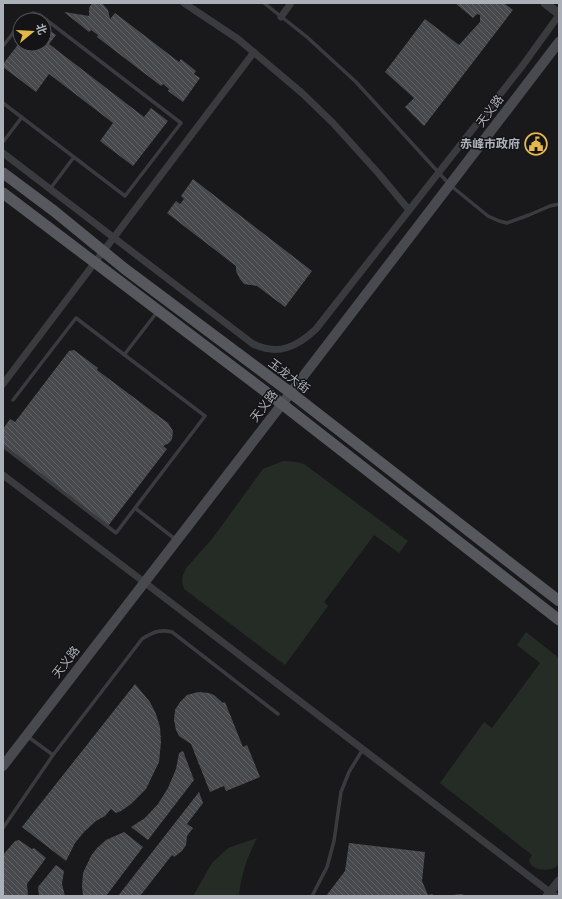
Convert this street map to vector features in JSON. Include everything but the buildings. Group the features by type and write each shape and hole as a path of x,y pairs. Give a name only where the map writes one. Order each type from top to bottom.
{"main road":[{"name":"天义路","path":"4,762 26,736 291,393 559,42"},
{"name":"玉龙大街","path":"3,173 54,211 132,274 291,393 559,601"},
{"path":"3,193 282,404 559,620"}],"street":[{"path":"184,3 238,39 302,94 332,123 379,174 409,210"},
{"path":"281,16 291,3"},
{"path":"3,153 253,344 264,349 282,349 294,346 316,329 523,65 559,15 545,3"},
{"path":"3,384 254,52"},
{"path":"3,475 363,749 551,895 559,880"}],"lane":[{"path":"264,3 307,37 356,82 450,185 488,216 499,222 507,223 529,216 550,206 559,204"},
{"path":"3,103 125,196 181,123 52,24"},
{"path":"3,46 12,34"},
{"path":"3,142 22,117"},
{"path":"50,189 74,157"},
{"path":"124,355 158,310"},
{"path":"3,446 116,533 205,416 76,318 13,400"},
{"path":"135,508 176,540"},
{"path":"3,828 53,755 142,639 151,633 163,629 172,632 278,714"},
{"path":"26,736 53,755"},
{"path":"312,896 326,867 334,841 341,792 349,772 363,749"}],"shaded area":[{"path":"283,461 304,464 408,541 399,553 374,535 324,602 328,606 285,665 184,589 182,582 183,575 187,567 212,539 263,469"},
{"path":"526,632 559,658 559,864 548,870 537,869 534,867 529,860 532,855 440,783 484,722 492,728 540,663 517,645"},
{"path":"257,838 245,866 239,896 193,896 212,863 228,848"}],"place":[{"name":"赤峰市政府","path":"536,144"}]}
